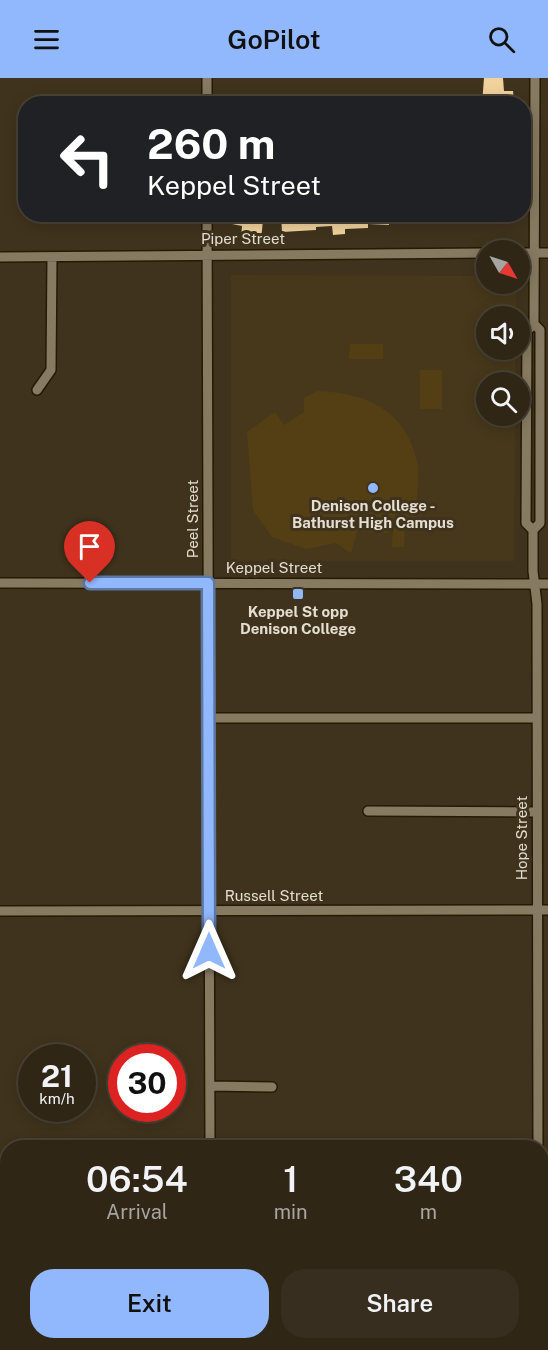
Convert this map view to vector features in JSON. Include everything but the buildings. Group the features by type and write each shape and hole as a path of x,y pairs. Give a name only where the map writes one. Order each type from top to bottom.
{"street":[{"path":"207,78 207,96"},
{"name":"Hope Street","path":"535,78 534,324 527,331 526,523 533,530 535,584 538,1140"},
{"name":"Peel Street","path":"207,222 210,1140"},
{"name":"Piper Street","path":"0,257 476,253"},
{"path":"530,253 548,253"},
{"path":"37,390 51,370 52,257"},
{"name":"Keppel Street","path":"0,583 548,584"},
{"path":"208,718 537,718"},
{"path":"368,811 537,812"},
{"name":"Russell Street","path":"0,910 548,910"},
{"path":"210,1086 272,1087"}],"shaded area":[{"name":"Denison College - Bathurst High Campus","path":"231,275 476,276 476,294 516,294 516,306 476,306 476,360 515,360 515,372 476,372 476,426 515,426 514,561 231,561"},
{"path":"350,344 383,344 383,359 349,359"},
{"path":"420,370 442,370 442,409 420,409"},
{"path":"318,391 351,395 380,407 402,427 410,440 416,457 418,487 416,517 405,523 404,547 392,547 393,529 386,533 357,531 351,553 336,543 306,549 272,537 253,510 247,432 275,412 284,425 304,412 304,398"}],"place":[{"name":"Denison College - Bathurst High Campus","path":"373,488"},
{"name":"Keppel St opp Denison College","path":"298,594"}],"route":[{"path":"90,583 208,583 209,951"}]}
